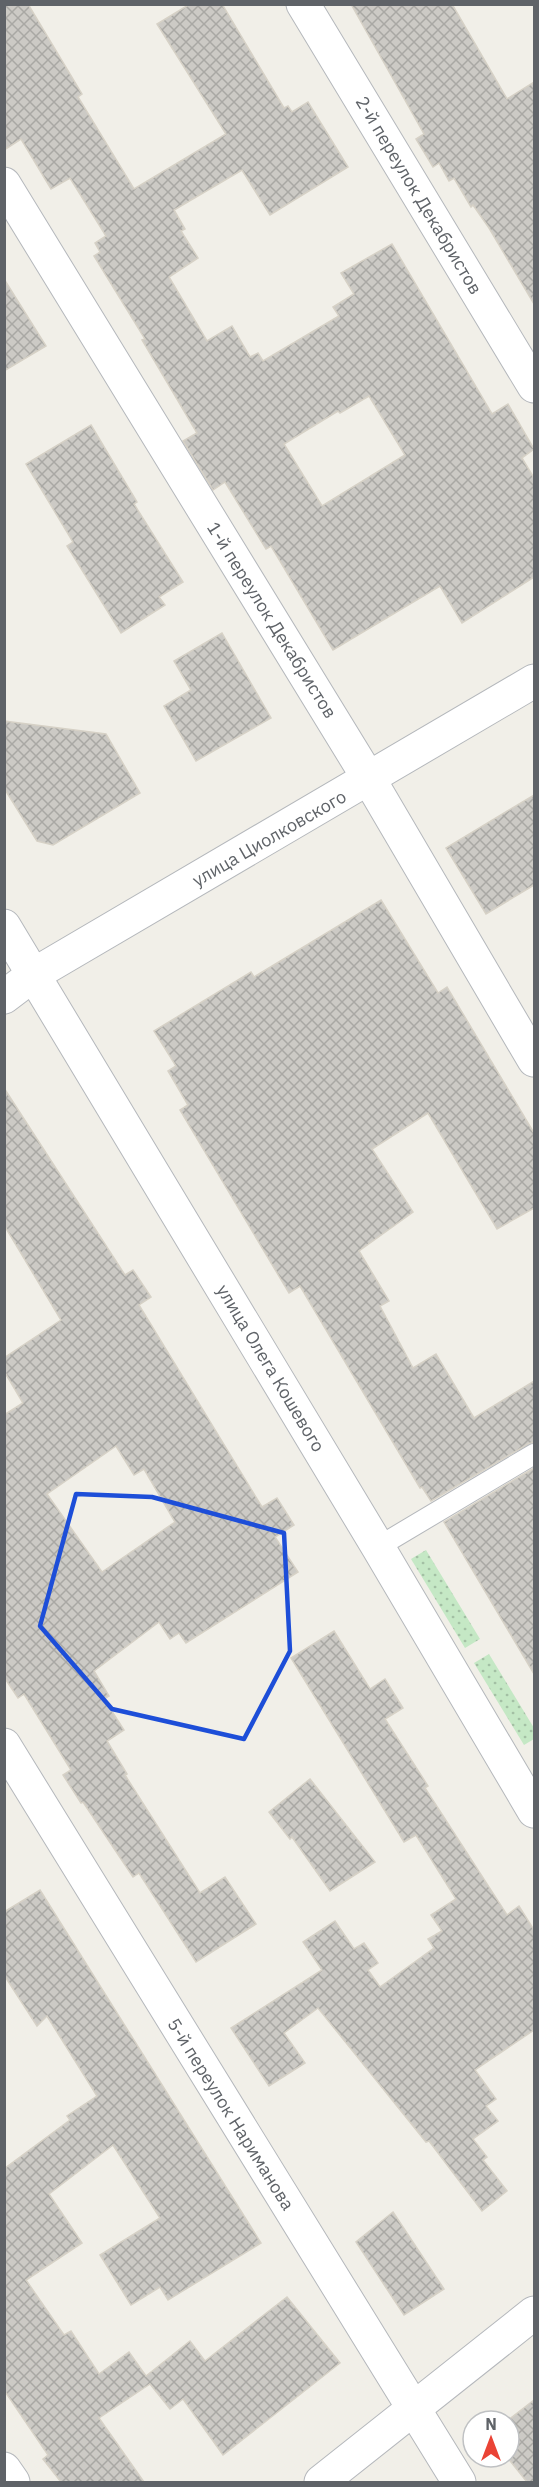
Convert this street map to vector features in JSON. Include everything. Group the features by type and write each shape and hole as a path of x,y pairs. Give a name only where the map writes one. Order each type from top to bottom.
{"street":[{"name":"2-й переулок Декабристов","path":"303,4 534,386"},
{"name":"1-й переулок Декабристов","path":"4,184 369,779 534,1060"},
{"name":"улица Циолковского","path":"4,997 33,975 534,681"},
{"name":"улица Олега Кошевого","path":"4,926 378,1547 534,1811"},
{"name":"5-й переулок Нариманова","path":"4,1745 459,2482"},
{"path":"321,2482 534,2313"},
{"path":"4,2469 13,2482"}],"lane":[{"path":"378,1547 534,1454"}],"highlighted area":[{"path":"76,1494 152,1497 284,1533 290,1651 244,1739 112,1709 40,1626"}],"green space":[{"path":"426,1550 480,1639 465,1648 411,1559"},
{"path":"489,1654 534,1728 534,1739 524,1745 474,1663"}],"building":[{"path":"4,4 28,4 82,94 78,97 134,189 226,134 157,24 190,4 222,4 284,108 288,106 292,112 308,102 348,167 270,215 242,170 174,210 185,229 181,231 198,258 169,277 207,341 232,326 250,357 258,353 263,361 339,316 333,307 354,294 341,273 392,244 492,414 508,404 534,449 522,458 534,478 534,577 462,623 440,586 333,650 271,546 266,549 225,482 213,490 183,441 197,433 142,340 145,339 94,256 100,252 95,243 106,236 70,178 51,189 21,139 4,150","holes":["369,396 405,455 322,506 284,444 338,411 340,413"]},
{"path":"351,4 452,4 507,99 534,82 534,304 489,228 473,205 471,207 454,178 449,181 439,163 433,167 416,139 424,134"},
{"path":"4,279 46,346 4,371"},
{"path":"91,425 137,502 134,504 183,582 159,597 165,605 121,633 67,546 73,542 26,464"},
{"path":"222,633 271,718 196,761 164,706 191,690 174,661"},
{"path":"4,721 106,734 140,793 53,845 37,841 4,788"},
{"path":"534,795 534,885 486,914 446,848"},
{"path":"381,900 438,993 447,987 534,1133 534,1208 497,1229 428,1113 372,1149 413,1212 359,1251 389,1301 380,1306 413,1368 436,1354 474,1418 534,1381 534,1442 431,1501 422,1487 420,1488 300,1286 289,1293 180,1110 188,1105 168,1071 176,1066 154,1031 251,972 254,977"},
{"path":"4,1088 125,1275 133,1270 151,1297 139,1305 262,1507 277,1498 294,1525 275,1537 298,1572 186,1643 179,1633 170,1639 159,1622 94,1671 109,1696 104,1699 124,1730 107,1741 127,1774 125,1775 200,1893 225,1877 256,1924 196,1962 139,1873 133,1877 63,1775 71,1770 24,1694 18,1698 4,1677 4,1415 23,1403 4,1371 4,1358 61,1320 4,1225","holes":["116,1446 134,1475 144,1469 175,1522 102,1572 47,1494"]},
{"path":"534,1468 534,1674 444,1522"},
{"path":"334,1631 370,1689 385,1679 403,1708 385,1719 428,1786 425,1788 507,1915 519,1906 534,1930 534,2030 475,2070 496,2099 486,2106 498,2121 473,2139 487,2157 483,2160 507,2191 482,2211 429,2141 426,2142 318,2008 284,2033 305,2063 269,2086 231,2028 322,1970 303,1942 335,1921 354,1949 364,1943 378,1963 368,1970 380,1987 434,1948 428,1939 442,1931 431,1915 456,1899 416,1835 404,1842 291,1658"},
{"path":"310,1779 375,1862 330,1891 292,1837 290,1839 269,1812"},
{"path":"40,1890 261,2243 168,2300 160,2287 131,2305 100,2255 160,2218 113,2145 49,2194 82,2243 26,2280 64,2335 71,2331 99,2374 129,2352 146,2376 190,2341 205,2361 287,2297 340,2363 223,2455 183,2399 170,2409 150,2384 99,2418 144,2482 61,2482 43,2459 48,2455 4,2390 4,2169 70,2120 67,2116 97,2096 47,2016 37,2026 4,1975 4,1912"},
{"path":"393,2212 444,2289 404,2315 356,2242"},
{"path":"534,2400 534,2482 527,2482 517,2469 521,2469 521,2410"}]}
